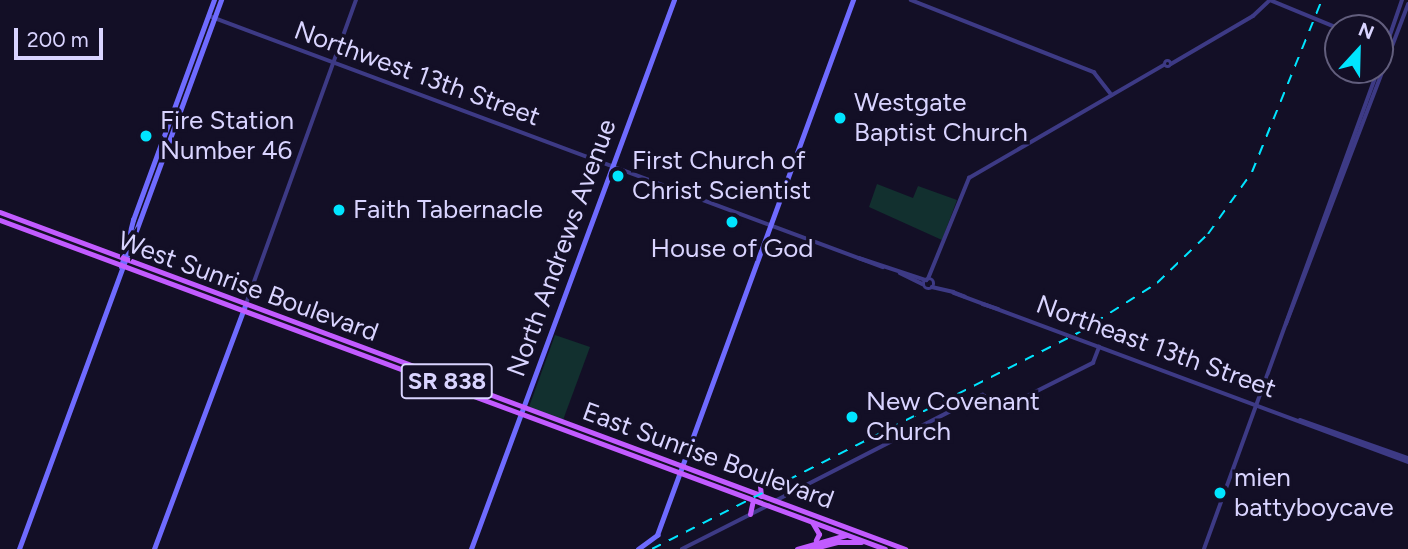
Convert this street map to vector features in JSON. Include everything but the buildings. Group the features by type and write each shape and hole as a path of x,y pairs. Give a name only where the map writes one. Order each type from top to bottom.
{"main road":[{"path":"211,18 214,0"},
{"path":"19,549 211,18 221,0"},
{"name":"North Andrews Avenue","path":"471,549 674,0"},
{"path":"638,549 657,535 853,0"},
{"name":"West Sunrise Boulevard","path":"0,212 122,263 444,380 522,412"},
{"name":"West Sunrise Boulevard","path":"0,220 122,263"},
{"path":"18,228 29,225"},
{"path":"154,549 244,309"},
{"name":"West Sunrise Boulevard","path":"244,309 323,343 431,383 522,412"},
{"path":"323,343 333,339"},
{"path":"431,383 444,380"},
{"name":"East Sunrise Boulevard","path":"522,412 589,441 610,441 767,506 871,544"},
{"name":"East Sunrise Boulevard","path":"522,412 880,540"},
{"path":"760,486 761,496"},
{"path":"737,494 749,492"},
{"path":"750,514 752,500"},
{"path":"812,522 819,536 814,541"},
{"path":"797,549 814,541 849,535 880,540 905,549"},
{"path":"811,549 837,542 871,544 885,549"}],"street":[{"path":"244,309 356,0"},
{"path":"911,0 1094,72 1112,95"},
{"path":"929,282 969,177 1252,16 1270,0 1324,22"},
{"path":"1394,29 1402,1 1408,4 1394,36"},
{"name":"Northwest 13th Street","path":"211,18 612,166"},
{"path":"1286,324 1373,84"},
{"path":"1204,549 1375,84"},
{"name":"Northeast 13th Street","path":"612,166 1408,460"},
{"path":"681,549 982,395 1009,405 1093,363 1099,347"}],"green space":[{"path":"877,184 913,198 918,186 957,200 942,240 869,207"},
{"path":"555,335 590,347 563,420 529,407"}],"railway":[{"path":"652,549 1078,333 1157,283 1208,234 1252,172 1322,0"}],"place":[{"name":"Westgate Baptist Church","path":"840,118"},
{"name":"Fire Station Number 46","path":"146,136"},
{"name":"First Church of Christ Scientist","path":"618,176"},
{"name":"Faith Tabernacle","path":"339,210"},
{"name":"House of God","path":"732,222"},
{"name":"New Covenant Church","path":"852,417"},
{"name":"mien battyboycave","path":"1220,493"}]}
